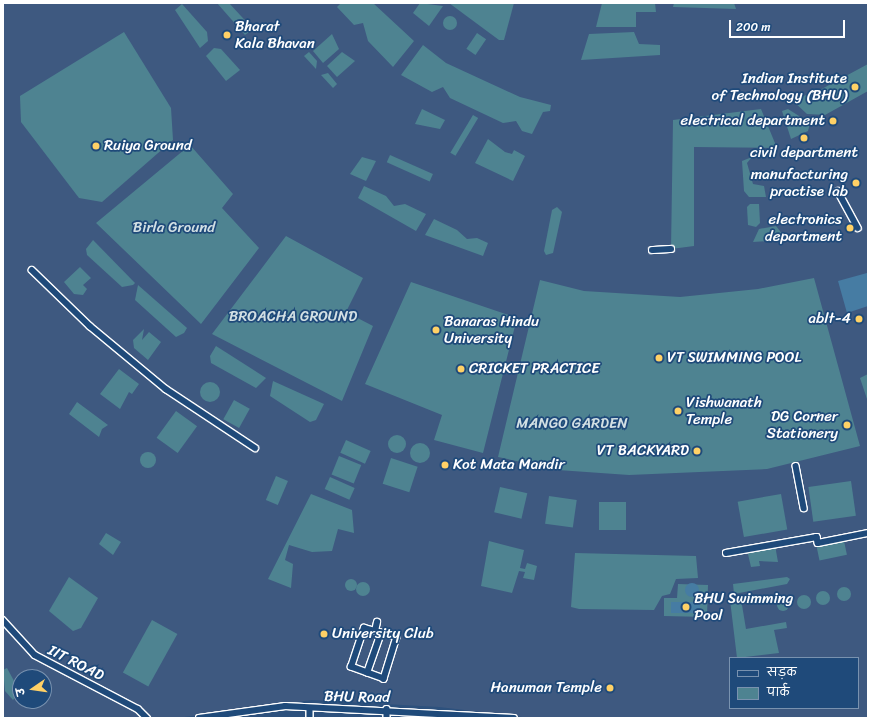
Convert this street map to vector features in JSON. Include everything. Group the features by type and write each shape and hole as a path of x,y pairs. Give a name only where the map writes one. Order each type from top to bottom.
{"street":[{"path":"838,190 858,228"},
{"path":"652,250 671,249"},
{"path":"32,270 90,326 166,389 256,448"},
{"path":"796,466 804,508"},
{"path":"726,553 816,537 818,543 868,533"},
{"name":"IIT ROAD","path":"3,620 35,655 138,709 147,718"},
{"path":"367,673 378,632 377,622"},
{"path":"364,628 378,632 397,637 384,679 351,667 364,628"},
{"name":"BHU Road","path":"199,718 239,715 285,706 310,708 387,709 514,718"},
{"path":"310,708 310,718"},
{"path":"387,709 387,718"}],"shaded area":[{"name":"Banaras Hindu University","path":"3,3 868,3 868,718 531,718 439,707 312,700 177,718 3,718"},
{"path":"867,273 868,306 847,313 838,281"},
{"path":"692,583 697,585 699,590 697,595 692,597 687,595 685,590 687,585"},
{"path":"671,602 700,602 700,613 671,613"}],"green space":[{"path":"217,3 229,3 253,29 245,35"},
{"path":"341,3 373,3 414,41 393,67 368,41 363,23 354,25 337,7"},
{"path":"420,3 443,6 429,26 413,13"},
{"path":"449,3 514,3 504,40 499,40"},
{"path":"602,3 655,3 656,12 636,12 636,27 596,27"},
{"path":"674,3 734,3 736,9 673,7"},
{"path":"182,4 207,32 208,41 200,48 175,10"},
{"path":"447,16 453,16 457,20 457,26 453,30 447,30 443,26 443,20"},
{"path":"124,32 171,108 173,140 102,202 79,198 21,122 20,96"},
{"path":"634,32 639,44 660,45 660,55 581,60 589,34"},
{"path":"477,33 486,39 475,55 466,49"},
{"path":"332,34 339,49 323,63 313,51"},
{"path":"423,45 446,63 520,97 551,105 550,111 543,112 532,134 522,131 516,121 503,123 450,98 443,87 432,92 401,75"},
{"path":"214,48 221,49 240,70 226,81 206,56"},
{"path":"309,52 317,61 316,69 304,56"},
{"path":"342,52 355,61 337,77 327,66"},
{"path":"868,64 868,91 825,115 807,114 792,100 818,91"},
{"path":"328,73 337,84 333,88 321,75"},
{"path":"422,109 445,120 440,129 415,124"},
{"path":"761,109 777,148 694,147 694,246 671,249 673,120"},
{"path":"788,109 810,123 808,131 791,139 782,111"},
{"path":"473,115 478,118 455,156 450,153"},
{"path":"488,139 505,152 512,154 514,150 525,156 513,181 475,163"},
{"name":"Birla Ground","path":"190,145 233,194 222,208 259,248 201,324 96,223"},
{"path":"390,155 433,174 430,181 387,162"},
{"path":"362,157 376,161 366,181 350,174"},
{"path":"752,157 747,163 753,184 764,186 766,197 749,197 744,191 742,161"},
{"path":"364,186 386,196 394,206 405,204 426,214 416,231 358,198"},
{"path":"750,204 759,204 760,223 756,227 748,225 747,207"},
{"path":"557,207 562,212 553,253 546,255 544,251 552,210"},
{"path":"434,219 457,230 467,239 477,238 488,243 483,256 425,235"},
{"path":"776,226 787,240 753,242 759,229"},
{"name":"BROACHA GROUND","path":"286,236 363,278 346,312 373,326 342,401 212,334"},
{"path":"93,240 135,283 133,285 122,287 87,255 86,249"},
{"path":"80,267 91,278 83,285 87,289 83,295 74,294 64,282"},
{"name":"MANGO GARDEN","path":"814,278 860,446 767,469 629,475 558,470 498,457 540,280 584,291 680,297 758,289"},
{"path":"411,282 517,318 483,453 434,440 442,415 365,384"},
{"path":"138,285 187,328 184,333 176,337 135,300"},
{"path":"144,329 142,340 149,332 161,342 148,360 134,348 133,340"},
{"path":"216,346 266,378 256,388 211,363 210,356"},
{"path":"119,369 139,384 132,394 129,392 120,409 100,394"},
{"path":"868,374 868,402 860,378"},
{"path":"273,381 324,404 316,420 310,422 270,396"},
{"path":"210,382 217,385 220,392 217,399 210,402 203,399 200,392 203,385"},
{"path":"234,400 250,409 239,428 223,419"},
{"path":"77,402 108,425 102,429 99,437 69,414"},
{"path":"176,411 197,426 178,453 157,438"},
{"path":"393,435 401,435 406,440 404,451 401,453 393,453 388,448 388,440"},
{"path":"346,440 371,451 365,464 340,453"},
{"path":"420,443 427,446 430,453 427,460 420,463 413,460 410,453 413,446"},
{"path":"145,452 151,452 156,457 154,466 151,468 145,468 140,463 140,457"},
{"path":"339,456 361,465 354,484 332,475"},
{"path":"391,458 418,467 409,492 383,484"},
{"path":"276,476 288,481 278,505 266,500"},
{"path":"330,477 355,488 349,500 325,489"},
{"path":"851,481 856,516 813,522 808,487"},
{"path":"500,487 527,493 521,519 494,512"},
{"path":"311,494 352,510 354,533 338,529 332,551 312,552 289,545 285,560 293,564 291,588 268,579"},
{"path":"781,494 787,529 744,537 738,502"},
{"path":"549,496 577,500 573,528 545,524"},
{"path":"599,502 626,502 626,530 599,530"},
{"path":"106,533 121,542 113,555 99,544"},
{"path":"489,541 524,550 520,568 525,569 527,563 537,566 534,580 523,578 525,572 519,571 512,593 481,586"},
{"path":"844,541 847,555 820,561 817,547"},
{"path":"775,545 778,562 759,561 760,566 751,567 747,550"},
{"path":"575,553 696,556 698,578 676,579 670,594 662,596 654,610 579,609 571,607"},
{"path":"69,577 98,598 81,628 73,631 49,611"},
{"path":"787,577 790,579 787,584 734,594 733,584"},
{"path":"349,579 353,579 357,585 353,591 349,591 345,587 345,583"},
{"path":"363,582 368,584 370,589 368,594 363,596 358,594 356,589 358,584"},
{"name":"BHU Swimming Pool","path":"678,584 708,585 707,617 664,616 664,598 677,598"},
{"path":"844,587 849,589 851,594 849,599 844,601 839,599 837,594 839,589"},
{"path":"823,591 828,593 830,598 828,603 823,605 818,603 816,598 818,593"},
{"path":"801,595 807,595 811,599 811,605 807,609 801,609 797,605 797,599"},
{"path":"741,599 746,629 786,622 787,628 774,630 779,653 737,657 730,600"},
{"path":"783,599 787,601 789,605 787,609 783,611 779,609 777,605 779,601"},
{"path":"152,620 177,634 148,687 123,672"},
{"path":"7,668 12,677 12,699 5,691 3,670"}],"place":[{"name":"Bharat Kala Bhavan","path":"227,35"},
{"name":"Indian Institute of Technology (BHU)","path":"855,87"},
{"name":"electrical department","path":"833,121"},
{"name":"civil department","path":"804,138"},
{"name":"Ruiya Ground","path":"96,146"},
{"name":"manufacturing practise lab","path":"856,183"},
{"name":"electronics department","path":"850,228"},
{"name":"ablt-4","path":"859,319"},
{"name":"Banaras Hindu University","path":"436,330"},
{"name":"VT SWIMMING POOL","path":"659,358"},
{"name":"CRICKET PRACTICE","path":"461,369"},
{"name":"Vishwanath Temple","path":"678,411"},
{"name":"DG Corner Stationery","path":"847,425"},
{"name":"VT BACKYARD","path":"697,451"},
{"name":"Kot Mata Mandir","path":"445,465"},
{"name":"BHU Swimming Pool","path":"686,607"},
{"name":"University Club","path":"324,634"},
{"name":"Hanuman Temple","path":"610,688"}]}
